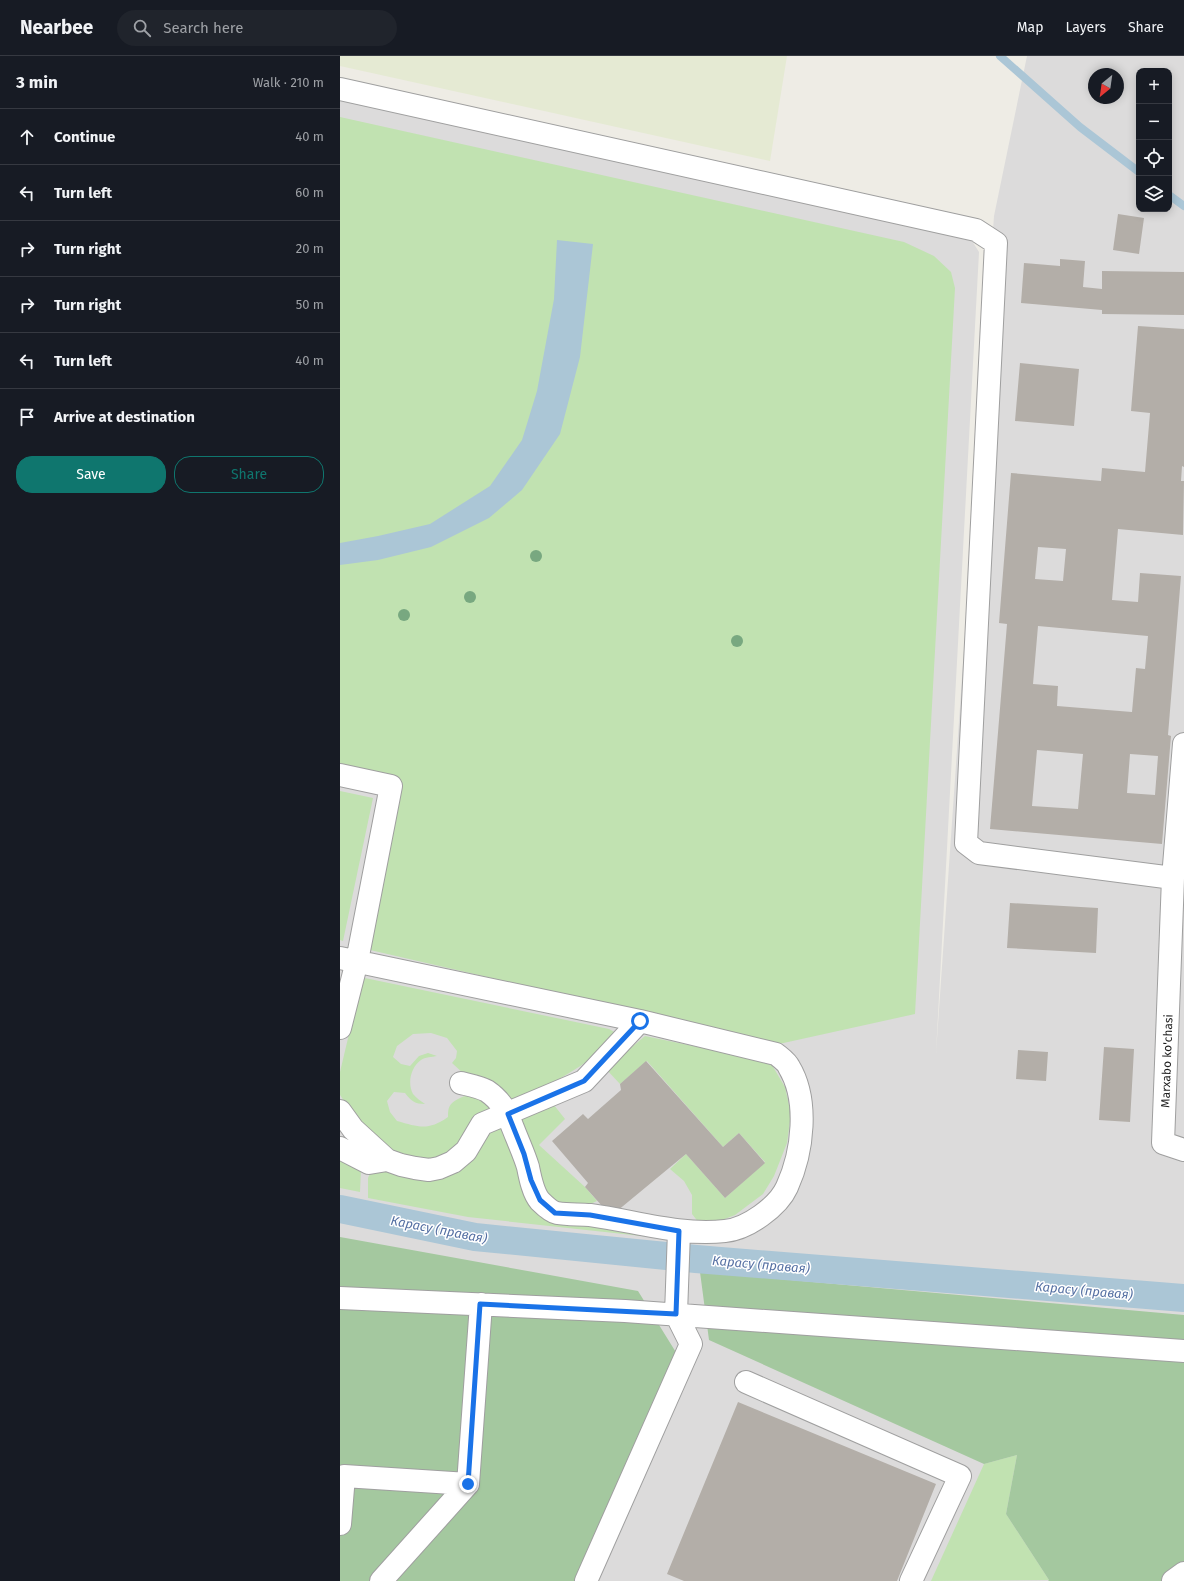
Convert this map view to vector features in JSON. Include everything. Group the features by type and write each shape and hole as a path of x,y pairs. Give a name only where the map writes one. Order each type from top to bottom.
{"street":[{"path":"340,89 976,230 996,243 966,843 979,853 1173,878"},
{"name":"Marxabo ko'chasi","path":"1184,744 1173,878 1177,978 1163,1143 1184,1150"},
{"path":"340,776 391,786 348,960 340,1028"},
{"path":"348,960 640,1021 776,1054 789,1065 797,1083 802,1105 802,1130 787,1187 776,1202 764,1213 746,1225 726,1231 679,1231 590,1215 555,1213 540,1200 531,1180 524,1154 508,1114 500,1103 486,1091 461,1083"},
{"path":"340,1112 353,1129 387,1160 415,1168 429,1170 439,1168 453,1162 466,1151 482,1124 584,1081 640,1021"},
{"path":"340,1148 369,1164 387,1160"},
{"path":"586,1581 691,1344 676,1313 679,1231"},
{"path":"340,1298 676,1313 1184,1351"},
{"path":"381,1581 468,1484 480,1304"},
{"path":"746,1382 960,1476 911,1581"},
{"path":"340,1524 344,1476 468,1484"},
{"path":"1173,1581 1184,1573"}],"shaded area":[{"path":"1027,56 1184,56 1184,1581 340,1581 340,99 972,241 979,252 936,1053 994,216"}],"green space":[{"path":"340,56 787,56 770,161 340,66"},
{"path":"340,117 904,242 934,256 951,272 955,288 915,1014 779,1044 370,950 397,793 340,769"},
{"path":"340,791 373,798 343,941 340,940"},
{"path":"360,977 609,1029 616,1033 605,1046 579,1067 551,1083 505,1105 465,1075 452,1063 456,1058 457,1051 447,1038 431,1033 413,1034 397,1046 393,1057 401,1064 410,1066 419,1056 428,1053 437,1056 421,1060 412,1071 410,1080 411,1090 417,1098 425,1104 414,1102 405,1093 394,1092 387,1101 390,1112 397,1121 418,1126 429,1126 435,1124 448,1117 451,1104 458,1099 468,1096 481,1099 492,1111 465,1131 448,1157 432,1159 410,1158 390,1154 363,1125 358,1116 348,1107 340,1095 340,1072 354,1013"},
{"path":"645,1036 756,1059 772,1065 785,1087 791,1114 787,1143 774,1176 763,1194 735,1215 712,1224 699,1223 692,1214 692,1195 684,1181 670,1169 686,1154 725,1198 765,1162 739,1133 723,1147 647,1061 620,1084 606,1069"},
{"path":"550,1100 565,1119 539,1145 585,1187 597,1201 577,1210 541,1197 517,1117"},
{"path":"502,1126 525,1192 660,1238 468,1217 368,1198 368,1178 373,1167 418,1175 481,1132"},
{"path":"340,1153 361,1170 360,1192 340,1188"},
{"path":"340,1237 638,1291 677,1354 577,1581 340,1581"},
{"path":"700,1272 1184,1315 1184,1581 1048,1581 1049,1580 1006,1514 1017,1455 984,1464 709,1340"},
{"path":"1017,1455 1006,1514 1049,1580 931,1581 984,1464"}],"water":[{"path":"557,240 593,244 580,357 560,434 522,490 489,518 431,547 378,560 340,565 340,543 430,524 490,486 522,440 537,391 554,299"}],"building":[{"path":"1118,214 1144,218 1139,254 1113,250"},
{"path":"1060,259 1085,261 1083,287 1102,289 1102,271 1184,272 1184,315 1102,314 1102,310 1021,303 1024,263 1060,266"},
{"path":"1138,326 1184,329 1184,467 1182,466 1181,481 1184,481 1183,535 1118,529 1112,600 1138,602 1140,573 1181,576 1168,735 1171,736 1162,844 990,829 1007,624 999,623 1011,473 1101,481 1102,468 1145,472 1150,413 1131,411","holes":["1038,547 1066,549 1063,581 1035,579","1038,626 1148,636 1145,669 1136,668 1132,712 1057,706 1058,686 1033,684","1037,750 1083,754 1078,809 1032,806","1130,754 1158,756 1155,795 1127,793"]},
{"path":"1020,363 1079,369 1074,426 1015,421"},
{"path":"1010,903 1098,908 1096,953 1007,948"},
{"path":"1104,1047 1134,1049 1130,1122 1099,1120"},
{"path":"1018,1050 1048,1052 1046,1081 1016,1079"},
{"path":"646,1061 723,1147 739,1133 765,1163 725,1198 686,1154 611,1216 585,1187 588,1183 552,1141 583,1114 588,1119 621,1090 620,1084"},
{"path":"738,1402 936,1484 897,1581 684,1581 667,1574"}],"waterway":[{"path":"1000,56 1080,127 1136,170"},
{"path":"1172,197 1184,206"},
{"name":"Карасу (правая)","path":"340,1209 475,1237 696,1259 1184,1298"}],"route":[{"path":"468,1484 480,1304 676,1314 679,1231 590,1215 555,1213 540,1200 531,1180 524,1154 508,1114 584,1081 640,1021"}]}
